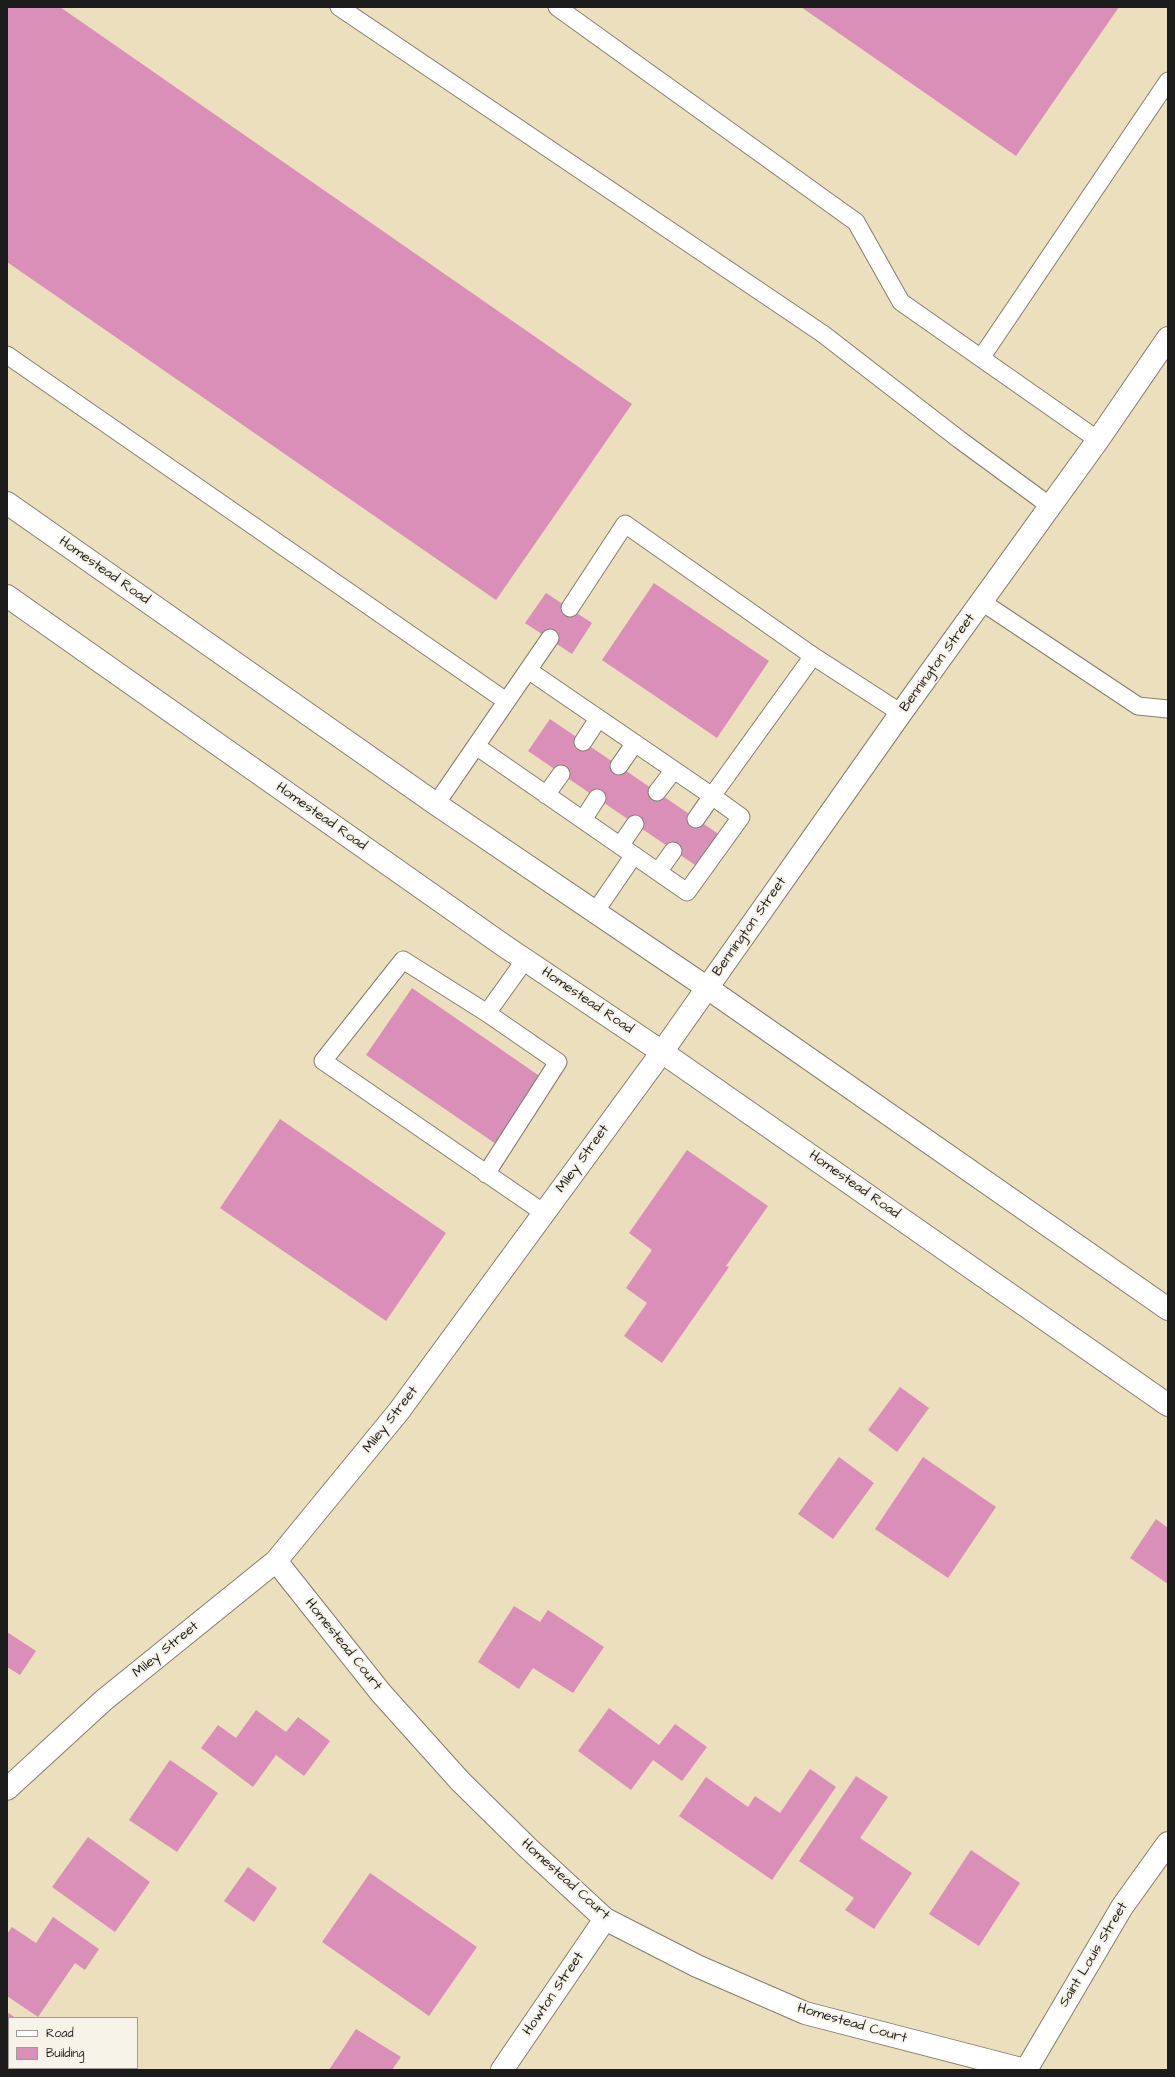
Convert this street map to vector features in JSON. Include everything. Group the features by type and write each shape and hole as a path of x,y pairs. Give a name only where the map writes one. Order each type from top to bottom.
{"street":[{"name":"Bennington Street","path":"706,987 1098,440 1168,338"},
{"name":"Homestead Road","path":"7,503 436,804 706,987 1168,1309"},
{"name":"Homestead Road","path":"7,596 525,960 662,1052 1168,1405"},
{"name":"Miley Street","path":"7,1789 104,1700 276,1561 399,1411 662,1052 706,987"},
{"name":"Homestead Court","path":"276,1561 381,1693 460,1781 527,1847 605,1919 696,1966 805,2013 1025,2070"},
{"name":"Saint Louis Street","path":"1025,2070 1122,1907 1168,1843"},
{"name":"Howton Street","path":"502,2070 605,1919"}],"lane":[{"path":"339,7 823,334 960,440 1050,506"},
{"path":"558,7 856,222 901,302 1098,440"},
{"path":"981,358 1168,81"},
{"path":"7,355 506,701"},
{"path":"570,608 625,524 814,656 901,713"},
{"path":"982,602 1138,706 1168,709"},
{"path":"436,804 550,638"},
{"path":"696,819 814,656"},
{"path":"476,746 687,892 741,817 528,670"},
{"path":"583,742 598,719"},
{"path":"619,766 635,744"},
{"path":"657,792 674,770"},
{"path":"546,795 560,774"},
{"path":"583,820 597,798"},
{"path":"595,912 627,851 635,824"},
{"path":"658,872 673,851"},
{"path":"486,1174 558,1062 487,1013 403,960 323,1062 486,1174 544,1213"},
{"path":"487,1013 525,960"}],"building":[{"path":"7,7 60,7 632,404 496,600 7,262"},
{"path":"801,7 1119,7 1016,156"},
{"path":"654,583 769,661 717,738 602,660"},
{"path":"546,593 592,623 572,654 525,623"},
{"path":"550,719 720,835 698,867 528,751"},
{"path":"412,988 541,1077 496,1144 366,1055"},
{"path":"280,1119 446,1233 386,1321 220,1208"},
{"path":"687,1150 768,1206 726,1266 729,1267 662,1363 624,1336 647,1303 626,1288 652,1250 629,1233"},
{"path":"900,1387 929,1408 897,1452 868,1430"},
{"path":"839,1457 874,1483 833,1539 798,1514"},
{"path":"923,1457 996,1507 948,1578 875,1529"},
{"path":"1156,1519 1168,1528 1168,1584 1130,1558"},
{"path":"514,1606 540,1622 548,1610 604,1647 573,1693 533,1668 519,1689 478,1662"},
{"path":"7,1632 36,1651 20,1675 7,1667"},
{"path":"609,1708 659,1745 675,1724 707,1747 682,1781 653,1760 631,1790 578,1751"},
{"path":"256,1710 286,1732 298,1717 330,1741 304,1776 276,1755 253,1787 201,1748 218,1725 236,1738"},
{"path":"170,1760 218,1793 177,1852 129,1820"},
{"path":"810,1769 836,1787 772,1880 679,1816 706,1777 748,1807 755,1796 780,1813"},
{"path":"856,1776 888,1797 860,1838 912,1873 874,1929 845,1910 854,1898 799,1861"},
{"path":"88,1837 150,1882 115,1932 52,1887"},
{"path":"971,1850 1020,1883 979,1946 929,1914"},
{"path":"248,1867 277,1888 254,1922 224,1901"},
{"path":"370,1873 477,1947 429,2016 322,1942"},
{"path":"53,1917 99,1949 85,1970 75,1963 38,2017 7,1996 7,1934 12,1927 36,1943"},
{"path":"7,2012 14,2017 8,2017 7,2035"},
{"path":"356,2029 401,2057 392,2070 329,2070"}]}
